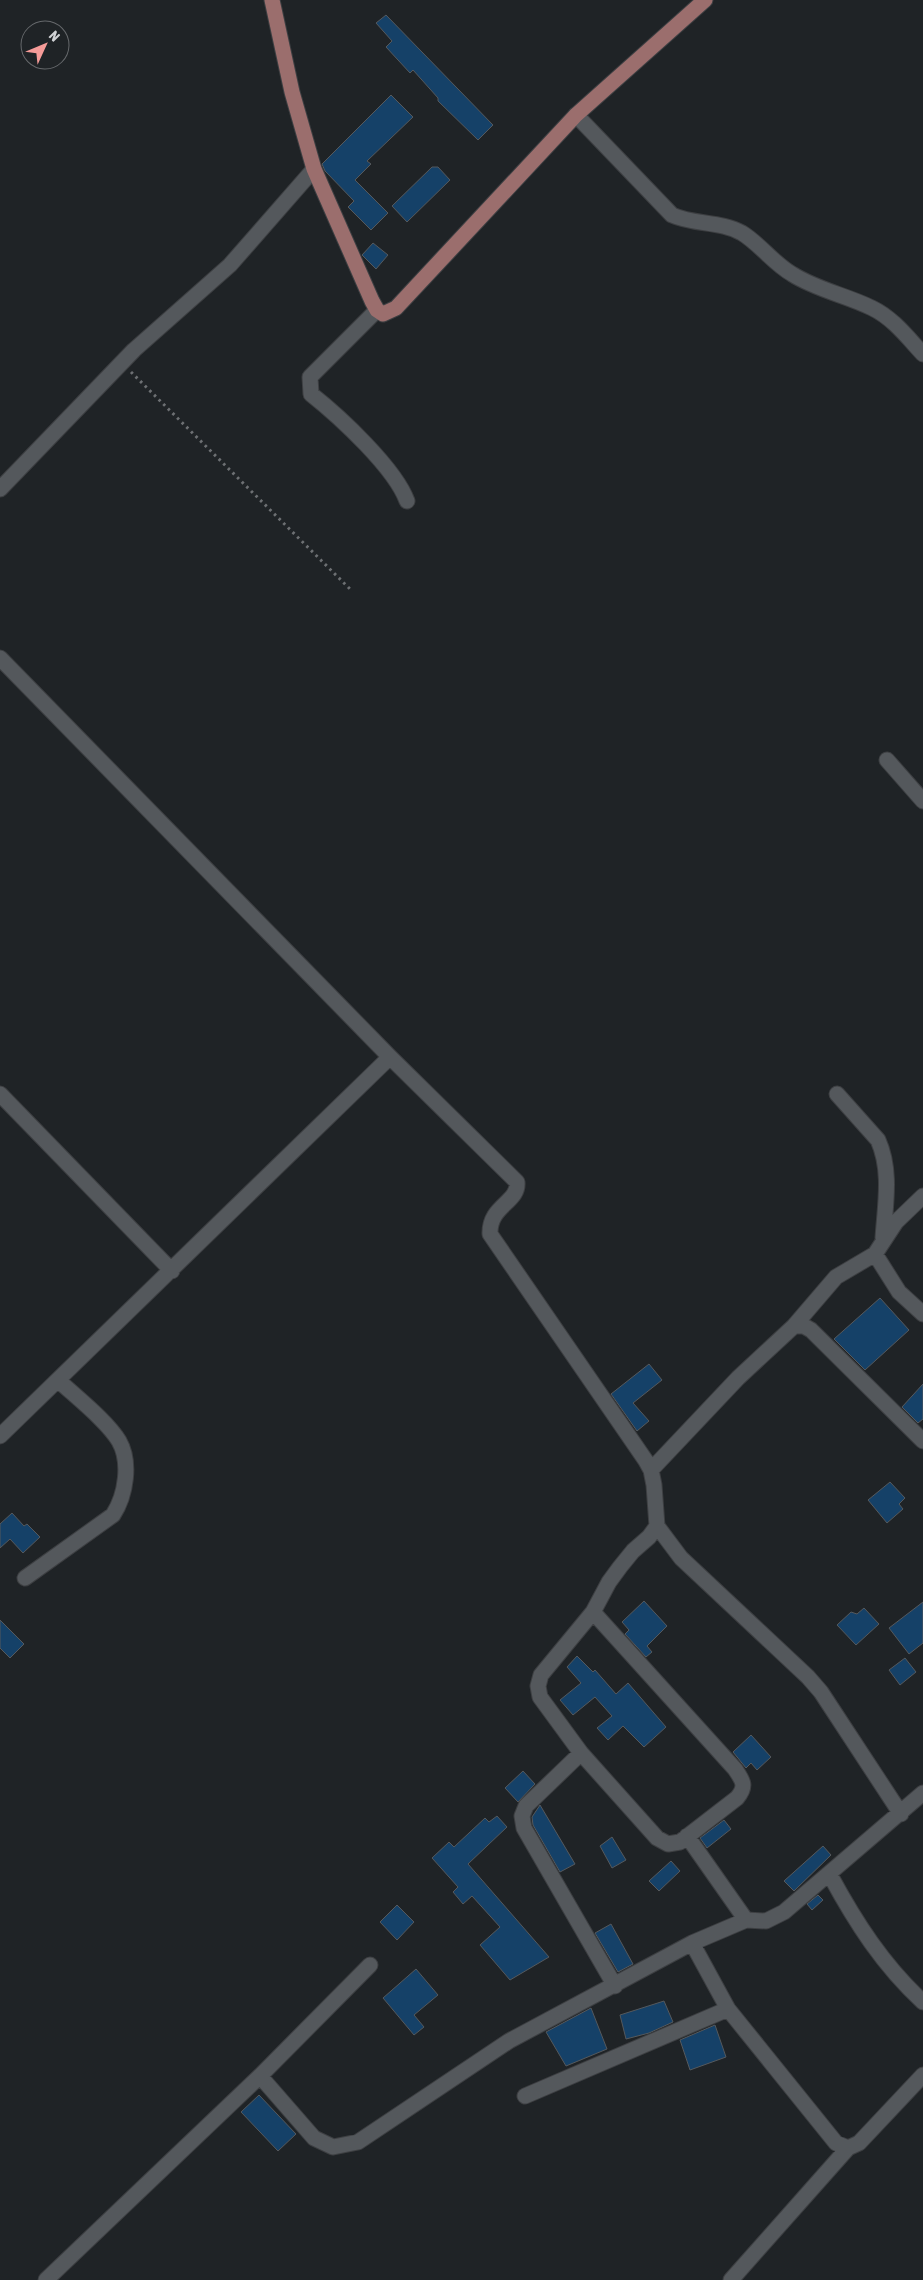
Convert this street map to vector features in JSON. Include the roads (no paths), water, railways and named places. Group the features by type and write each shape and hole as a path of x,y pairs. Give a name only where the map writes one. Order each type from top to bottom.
{"main road":[{"path":"272,0 292,92 314,169 378,310 383,314 396,308 576,115 705,0"}],"street":[{"path":"576,115 672,215 685,221 722,226 741,232 789,273 812,286 872,308 886,316 923,354"},
{"path":"0,489 122,363 230,265 314,169"},
{"path":"378,310 310,377 311,394 372,452 398,481 407,501"},
{"path":"0,658 390,1057 517,1182 514,1195 492,1218 490,1234 652,1470 656,1526 681,1558 808,1677 821,1692 900,1814"},
{"path":"887,760 923,801"},
{"path":"0,1436 390,1057"},
{"path":"0,1094 172,1270"},
{"path":"838,1094 878,1140 882,1149 887,1173 883,1240"},
{"path":"652,1470 738,1378 794,1326 836,1277 875,1254 896,1222 923,1196"},
{"path":"875,1254 899,1292 923,1314"},
{"path":"794,1326 804,1326 811,1330 923,1441"},
{"path":"25,1578 113,1515 121,1503 124,1492 126,1479 120,1443 58,1380"},
{"path":"593,1612 744,1782 744,1790 737,1798 680,1842 668,1844 657,1838 581,1753 540,1697 538,1686 541,1675 593,1612 609,1582 656,1526"},
{"path":"581,1753 526,1806 522,1816 524,1828 615,1986"},
{"path":"260,2076 314,2138 333,2147 358,2142 509,2041 615,1986 692,1943 746,1920 766,1921 784,1912 830,1875 923,1793"},
{"path":"687,1836 746,1920"},
{"path":"830,1875 869,1942 898,1979 923,2002"},
{"path":"692,1943 728,2009 836,2143 848,2148"},
{"path":"46,2280 260,2076 370,1965"},
{"path":"525,2096 728,2009"},
{"path":"731,2280 848,2148 859,2143 923,2075"}]}
